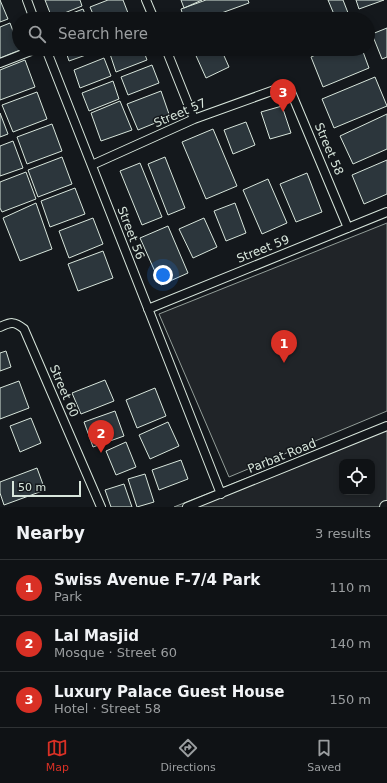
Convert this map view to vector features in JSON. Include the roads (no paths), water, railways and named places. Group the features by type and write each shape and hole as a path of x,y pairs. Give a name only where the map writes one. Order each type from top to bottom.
{"street":[{"path":"27,0 31,12"},
{"path":"146,0 151,12"},
{"path":"0,63 18,56"},
{"name":"Street 56","path":"49,56 221,494"},
{"path":"169,56 194,119"},
{"name":"Street 57","path":"92,165 194,119 280,88"},
{"name":"Street 58","path":"280,88 287,89 292,92 348,228"},
{"name":"Street 59","path":"148,309 387,212"},
{"name":"Street 60","path":"0,327 12,322 18,324 24,329 101,507"},
{"name":"Parbat Road","path":"187,507 387,426"}],"place":[{"name":"Luxury Palace Guest House","path":"283,112"},
{"name":"Swiss Avenue F-7/4 Park","path":"284,363"},
{"name":"Lal Masjid","path":"101,453"}]}
